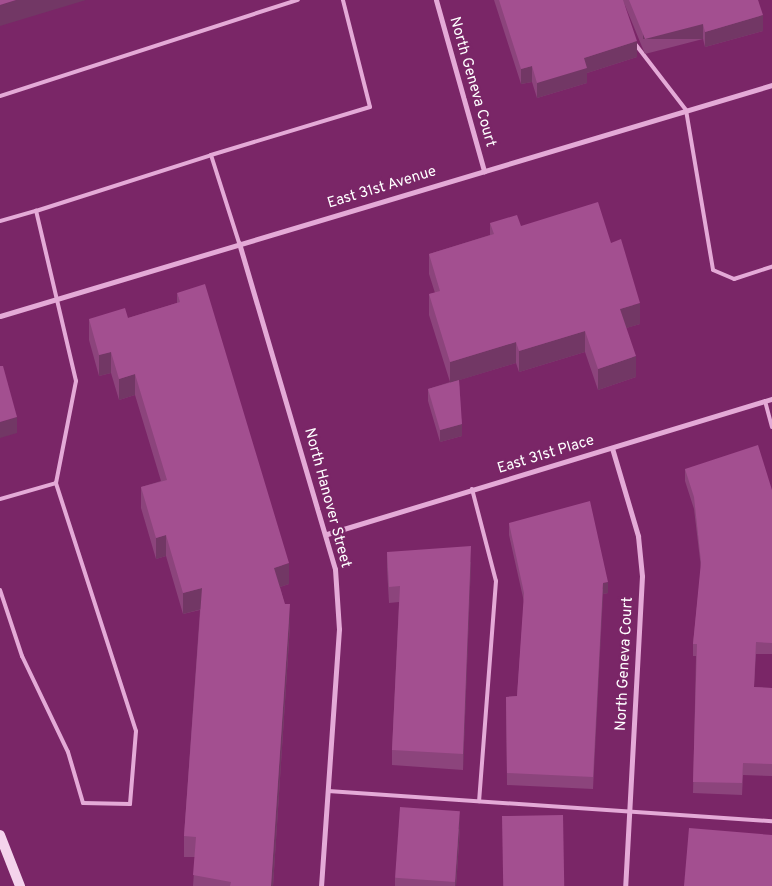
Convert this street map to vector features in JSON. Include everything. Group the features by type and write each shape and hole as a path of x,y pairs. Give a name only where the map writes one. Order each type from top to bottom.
{"main road":[{"path":"0,835 20,886"}],"street":[{"name":"North Geneva Court","path":"436,0 484,170"},
{"name":"East 31st Avenue","path":"0,316 772,85"},
{"name":"North Hanover Street","path":"239,244 335,569 339,629 321,886"},
{"name":"East 31st Place","path":"326,534 772,399"},
{"name":"North Geneva Court","path":"612,448 638,536 642,576 625,886"}],"lane":[{"path":"0,96 298,0"},
{"path":"0,221 211,154 370,107 343,0"},
{"path":"632,34 637,51 686,110 713,270 734,279 772,267"},
{"path":"211,154 239,244"},
{"path":"0,590 22,656 68,752 83,803 130,804 136,731 56,483 76,381 59,298 36,211"},
{"path":"765,402 772,427"},
{"path":"0,499 56,483"},
{"path":"472,490 496,580 479,801"},
{"path":"328,790 772,821"}],"building":[{"path":"0,0 16,0 0,5"},
{"path":"499,0 623,0 637,41 584,58 587,68 537,83 532,66 521,69"},
{"path":"629,0 758,0 763,15 705,32 703,24 645,39"},
{"path":"598,202 611,243 621,239 640,303 620,309 636,356 598,369 585,331 519,351 516,342 450,362 429,294 440,291 429,254 494,234 490,223 517,215 521,226"},
{"path":"205,284 289,563 274,568 285,604 290,604 271,886 230,886 231,882 193,875 196,837 184,836 202,588 183,593 166,535 156,538 141,487 167,480 135,374 119,379 111,352 99,355 89,319 125,308 128,318 180,302 177,293"},
{"path":"0,366 3,366 17,417 0,422"},
{"path":"459,380 462,424 440,430 428,389"},
{"path":"758,445 772,490 772,643 756,642 754,687 772,688 772,764 743,763 742,783 693,782 697,644 693,644 701,562 694,497 685,469"},
{"path":"590,501 608,582 603,583 593,777 507,773 506,697 517,696 524,593 509,523"},
{"path":"471,546 463,754 392,750 400,586 389,587 387,552"},
{"path":"400,807 460,811 455,882 395,878"},
{"path":"563,815 564,886 503,886 502,816"},
{"path":"689,828 772,835 772,886 684,886"}]}
